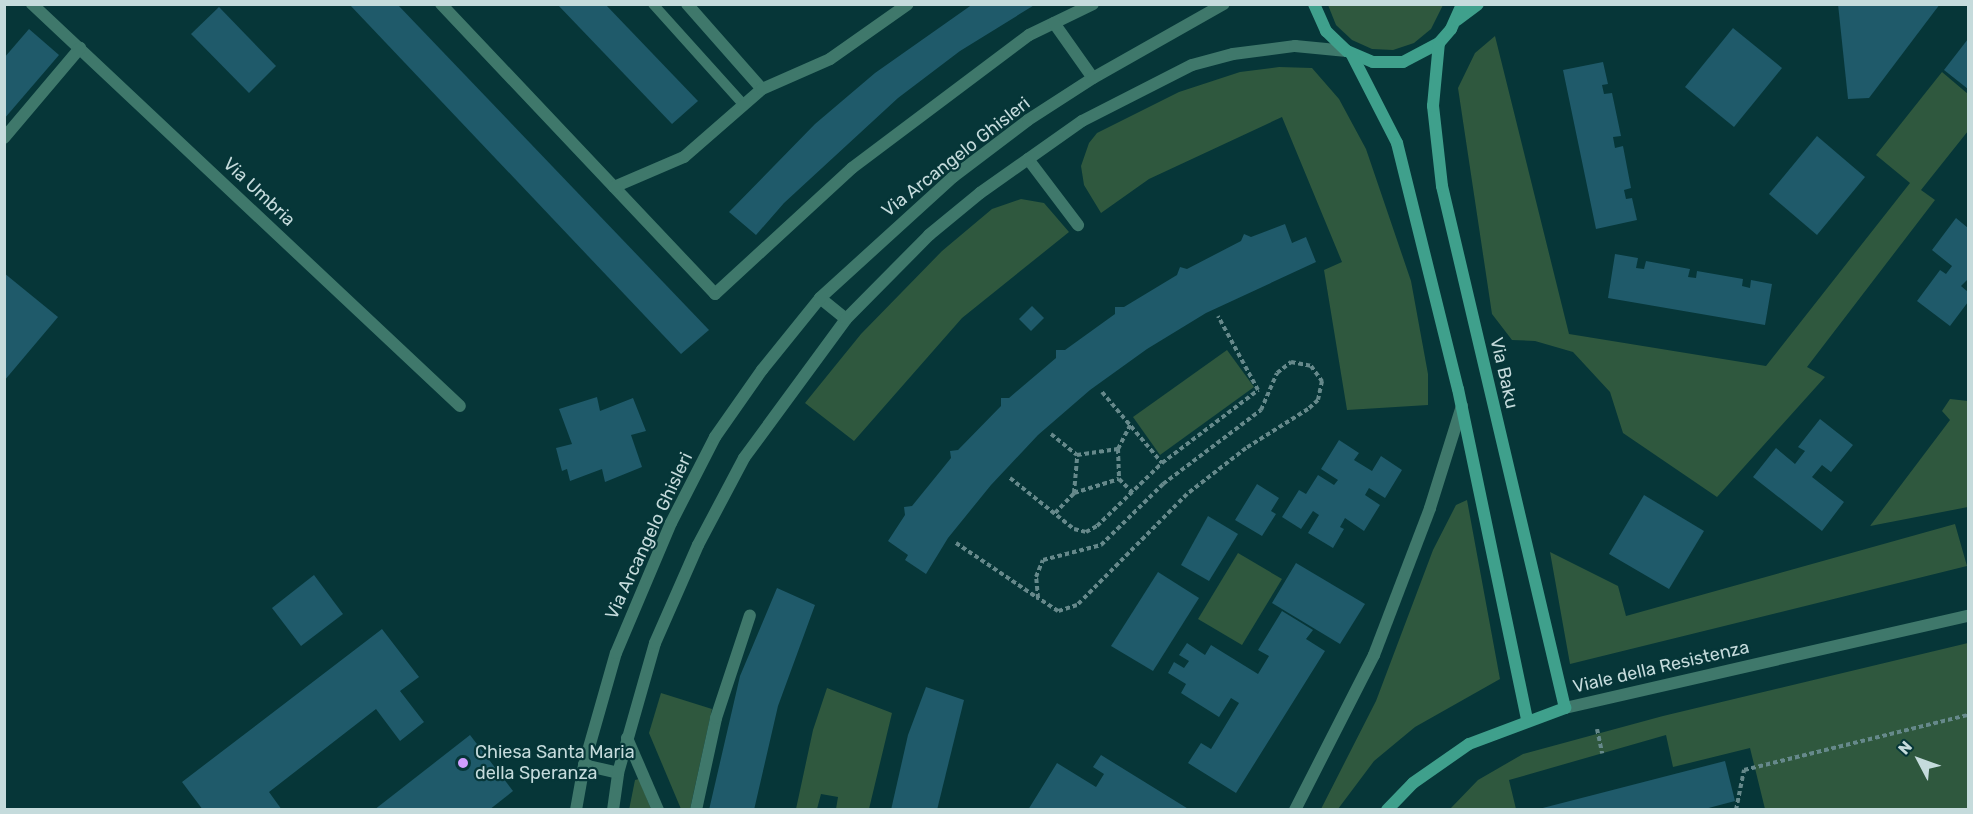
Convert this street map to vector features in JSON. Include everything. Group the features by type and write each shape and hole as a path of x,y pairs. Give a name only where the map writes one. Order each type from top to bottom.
{"main road":[{"path":"1314,4 1326,31 1350,53 1397,143 1462,406 1527,719"},
{"path":"1350,53 1373,62 1402,62 1439,43 1456,20 1462,4"},
{"path":"1456,20 1478,4"},
{"name":"Via Baku","path":"1439,43 1433,106 1442,186 1565,708"},
{"name":"Viale della Resistenza","path":"1387,810 1413,783 1469,744 1527,719 1565,708"}],"street":[{"name":"Via Umbria","path":"32,4 460,406"},
{"path":"441,4 715,294 852,168 1029,35 1093,4"},
{"path":"687,4 762,89"},
{"path":"614,187 684,157 762,89 830,59 908,4"},
{"name":"Via Arcangelo Ghisleri","path":"576,810 584,765 616,653 670,523 715,438 820,298 952,177 1028,120 1093,78 1224,4"},
{"path":"1054,23 1093,78"},
{"path":"613,810 618,773 627,738 656,643 708,525 744,458 846,319 929,235 1082,121 1192,65 1233,54 1295,46 1350,53"},
{"path":"4,138 80,48"},
{"path":"1028,159 1078,225"},
{"path":"820,298 846,319"},
{"path":"1295,810 1374,655 1430,508 1462,406"},
{"path":"696,810 716,718 750,615"},
{"name":"Viale della Resistenza","path":"1565,708 1968,616"},
{"path":"627,738 658,810"},
{"path":"584,765 618,773"}],"lane":[{"path":"653,4 744,105"}],"path":[{"path":"1010,478 1074,529 1086,532 1133,493 1162,463 1258,390 1218,316"},
{"path":"956,543 1038,598 1058,611 1077,604 1187,494 1318,400 1322,390 1318,372 1304,362 1283,366 1261,410 1163,484 1101,545 1054,554 1043,560 1036,577 1038,598"},
{"path":"1102,392 1162,463"},
{"path":"1130,425 1118,449 1119,479 1133,493"},
{"path":"1051,434 1077,455 1118,449"},
{"path":"1074,494 1077,455"},
{"path":"1055,513 1074,494 1119,479"},
{"path":"1736,810 1744,770 1968,715"},
{"path":"1597,729 1602,753"}],"green space":[{"path":"1328,5 1443,5 1431,29 1414,43 1393,50 1372,49 1352,40 1336,25"},
{"path":"1495,36 1569,334 1766,366 1910,183 1876,155 1942,72 1968,94 1968,131 1921,190 1935,200 1807,367 1825,377 1717,497 1623,433 1610,392 1573,352 1535,341 1512,340 1492,314 1458,88 1475,53"},
{"path":"1279,67 1312,68 1339,99 1366,149 1411,281 1428,374 1428,405 1347,410 1324,270 1342,262 1282,117 1149,179 1101,213 1084,185 1081,166 1089,143 1097,133 1179,92 1240,72"},
{"path":"1021,199 1044,203 1069,232 962,318 854,441 805,403 861,334 942,251 992,209"},
{"path":"1227,350 1254,387 1160,455 1133,417"},
{"path":"1950,399 1968,401 1968,507 1870,526 1950,420 1942,411"},
{"path":"1467,500 1500,679 1415,727 1374,761 1338,809 1321,809 1376,701 1433,550 1456,505"},
{"path":"1955,524 1967,566 1570,664 1550,552 1618,586 1626,616"},
{"path":"1238,553 1282,579 1242,645 1198,619"},
{"path":"1968,643 1968,809 1765,809 1750,748 1673,767 1666,735 1509,780 1516,809 1450,809 1478,780 1523,754 1663,716"},
{"path":"827,688 892,713 869,809 836,809 838,797 821,794 817,809 796,809 813,730"},
{"path":"661,693 712,709 690,809 681,809 649,733"},
{"path":"639,779 651,809 629,810 635,780"}],"building":[{"path":"349,4 397,4 709,330 681,354"},
{"path":"557,4 605,4 698,101 672,124"},
{"path":"973,4 1036,4 960,51 898,98 784,203 756,235 729,212 815,124 875,73"},
{"path":"1838,4 1940,4 1869,98 1848,99"},
{"path":"219,7 276,66 249,93 191,34"},
{"path":"1733,28 1782,68 1734,127 1685,87"},
{"path":"29,29 59,55 4,119 4,58"},
{"path":"1968,39 1968,89 1944,70"},
{"path":"1603,62 1608,84 1602,85 1604,94 1612,93 1621,136 1613,137 1615,148 1623,146 1631,188 1624,190 1626,199 1632,198 1637,220 1596,229 1563,70"},
{"path":"1817,136 1865,177 1817,235 1769,194"},
{"path":"1956,218 1968,228 1968,279 1961,286 1968,292 1968,302 1950,326 1917,301 1940,270 1946,274 1952,266 1932,250"},
{"path":"1285,224 1292,243 1306,237 1316,262 1206,313 1147,349 1090,390 1038,435 991,485 948,538 926,574 905,560 908,555 888,541 905,515 904,507 912,506 951,458 950,451 958,450 1001,406 1001,398 1009,398 1056,358 1056,350 1065,350 1115,314 1115,307 1124,307 1177,275 1180,267 1187,269 1241,241 1244,234 1251,237"},
{"path":"1615,254 1638,258 1636,268 1644,269 1646,261 1690,269 1688,277 1696,278 1697,271 1743,279 1742,286 1750,288 1751,280 1772,284 1765,325 1608,298"},
{"path":"4,273 58,317 4,381"},
{"path":"1032,306 1044,318 1031,331 1019,319"},
{"path":"597,397 600,411 633,398 646,431 631,435 642,467 605,482 602,469 570,481 567,469 562,471 556,448 572,444 559,409"},
{"path":"1820,419 1853,445 1831,472 1822,465 1812,477 1844,502 1822,531 1753,477 1776,448 1795,464 1805,451 1798,447"},
{"path":"1339,440 1359,453 1354,460 1372,471 1381,456 1402,470 1385,498 1369,488 1365,495 1380,505 1364,531 1345,518 1340,527 1344,529 1333,548 1308,533 1319,515 1313,511 1301,529 1282,517 1299,490 1306,494 1318,475 1334,485 1338,480 1321,469"},
{"path":"1257,484 1279,498 1271,511 1276,514 1262,536 1235,520"},
{"path":"1644,495 1704,531 1669,589 1609,554"},
{"path":"1208,516 1238,534 1209,581 1181,565"},
{"path":"1296,563 1365,604 1340,644 1272,603"},
{"path":"1158,572 1199,598 1153,671 1111,646"},
{"path":"314,575 343,614 301,646 272,608"},
{"path":"777,588 815,605 778,706 754,810 709,810 740,676"},
{"path":"1282,611 1313,630 1306,639 1325,651 1236,793 1188,763 1201,743 1211,749 1239,703 1231,698 1219,717 1181,693 1186,684 1168,673 1174,662 1184,668 1189,661 1179,655 1187,643 1205,655 1211,645 1258,674 1269,656 1258,650"},
{"path":"382,629 419,677 400,691 424,722 400,741 376,709 269,792 282,810 203,810 182,782"},
{"path":"926,687 964,700 937,810 891,810 908,735"},
{"name":"Chiesa Santa Maria della Speranza","path":"470,735 513,791 489,810 374,810"},
{"path":"1101,755 1190,810 1028,810 1057,763 1096,787 1104,774 1093,767"},
{"path":"1725,761 1735,801 1701,810 1535,810"}],"place":[{"name":"Chiesa Santa Maria della Speranza","path":"463,763"}]}
